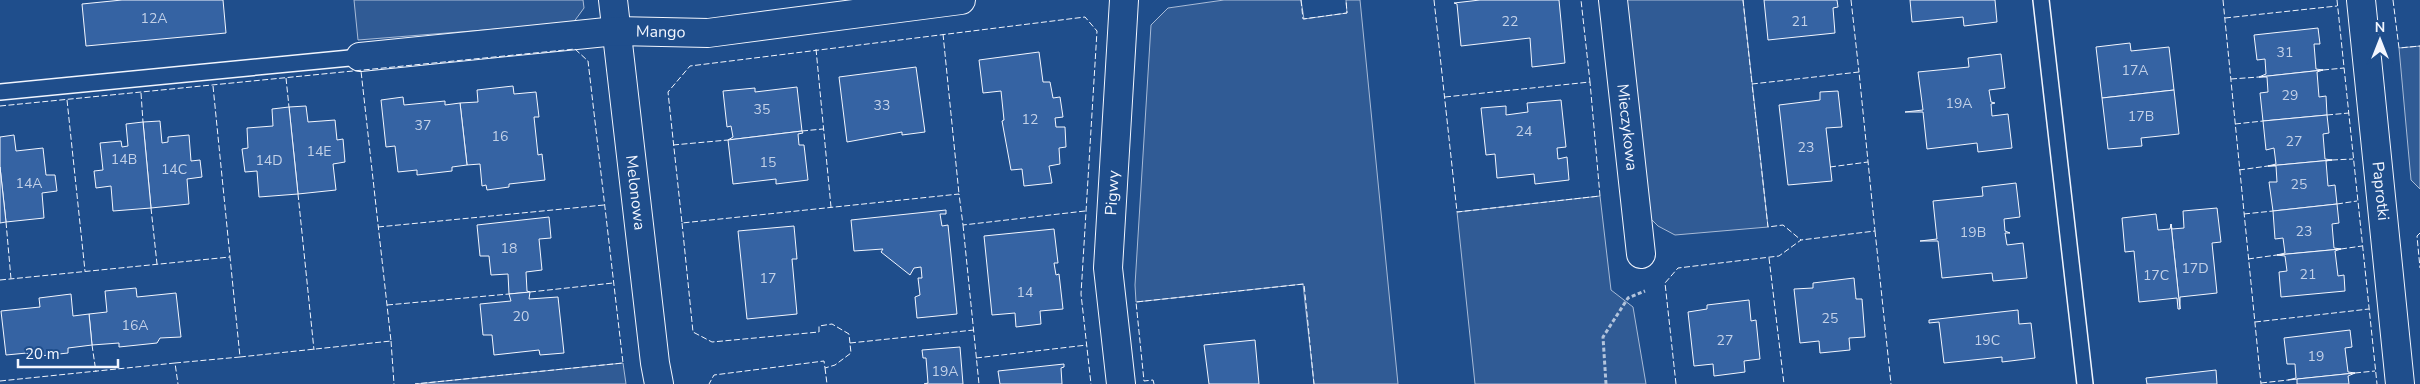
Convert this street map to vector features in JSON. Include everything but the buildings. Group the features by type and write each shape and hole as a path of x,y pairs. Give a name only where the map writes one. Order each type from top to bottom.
{"street":[{"name":"Melonowa","path":"613,0 659,384"},
{"name":"Mango","path":"360,57 616,31 708,33 961,0"},
{"name":"Pigwy","path":"1120,384 1108,268 1124,0"},
{"name":"Mieczykowa","path":"1613,0 1641,254"},
{"name":"Paprotki","path":"2361,0 2400,384"}],"lane":[{"path":"2041,0 2085,384"},
{"path":"0,92 360,57"}],"path":[{"path":"1606,384 1603,337 1628,298 1645,291"}],"shaded area":[{"path":"354,0 583,0 584,8 573,23 358,40"},
{"path":"1224,0 1301,0 1304,19 1347,13 1346,0 1360,0 1398,384 1314,384 1303,284 1136,302 1135,285 1151,25 1168,8"},
{"path":"1619,0 1743,0 1768,227 1675,235 1658,226 1647,215"},
{"path":"2420,46 2420,189 2411,180 2399,48"},
{"path":"1600,196 1611,290 1633,307 1646,384 1475,384 1457,212"},
{"path":"623,363 626,384 415,384"}],"fence":[{"path":"1301,0 1303,19 1347,13 1346,0"},
{"path":"1434,0 1457,212 1600,196 1590,82"},
{"path":"1445,97 1590,82 1581,0"},
{"path":"1743,0 1752,84"},
{"path":"1851,0 1859,72"},
{"path":"2223,0 2261,384"},
{"path":"2337,0 2377,384"},
{"path":"2393,0 2399,48 2420,46"},
{"path":"2225,18 2337,6"},
{"path":"1085,211 963,225 959,194 682,223 668,92 690,66 1085,17 1097,31 1081,294 1091,384"},
{"path":"943,34 959,194"},
{"path":"0,106 575,49 588,61 623,363 415,384"},
{"path":"816,49 831,207"},
{"path":"2323,70 2344,68"},
{"path":"0,280 230,257 240,357 391,341 361,71"},
{"path":"1676,384 1665,283 1678,268 1779,256 1801,240 1875,231 1859,72 1752,84 1768,227 1783,225 1801,240"},
{"path":"2231,79 2259,77"},
{"path":"286,78 289,107"},
{"path":"213,86 230,257"},
{"path":"141,93 143,122"},
{"path":"67,100 85,271"},
{"path":"2327,115 2349,113"},
{"path":"2235,124 2263,121"},
{"path":"802,131 823,129"},
{"path":"673,145 728,140"},
{"path":"2332,160 2353,159"},
{"path":"1830,167 1868,162"},
{"path":"2239,170 2268,166"},
{"path":"298,194 314,350"},
{"path":"2337,204 2357,201"},
{"path":"378,227 604,205"},
{"path":"151,208 157,264"},
{"path":"2244,214 2273,211"},
{"path":"6,222 11,279"},
{"path":"682,223 693,332 712,342 819,332 819,326 832,324 849,334 851,353 835,365 825,368 824,361 714,375 709,384"},
{"path":"963,225 979,384"},
{"path":"1875,231 1891,384"},
{"path":"2420,233 2417,236 2420,268"},
{"path":"2341,249 2362,246"},
{"path":"2248,259 2277,255"},
{"path":"1769,258 1784,384"},
{"path":"530,292 613,283"},
{"path":"1154,384 1153,380 1144,381 1136,302 1304,284 1314,384"},
{"path":"387,305 509,294"},
{"path":"2255,322 2369,309"},
{"path":"850,343 974,330"},
{"path":"391,341 394,384"},
{"path":"92,345 96,372"},
{"path":"976,358 1087,345"},
{"path":"175,363 240,357"},
{"path":"0,381 175,363 178,384"},
{"path":"825,368 827,384"},
{"path":"2355,373 2375,371"},
{"path":"2261,383 2288,380"}]}
